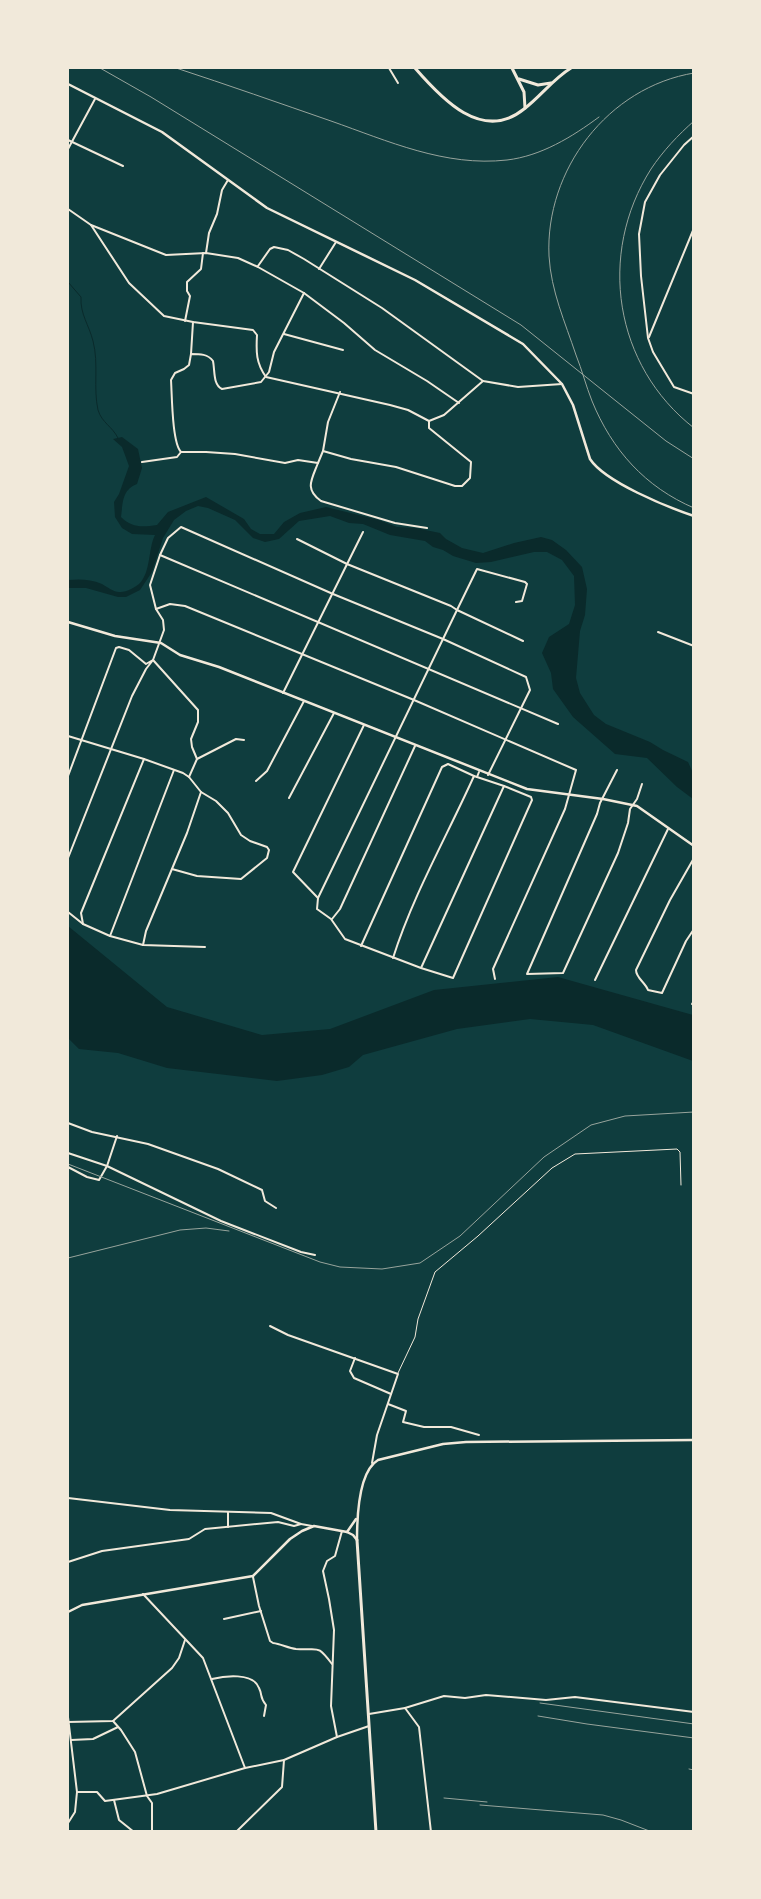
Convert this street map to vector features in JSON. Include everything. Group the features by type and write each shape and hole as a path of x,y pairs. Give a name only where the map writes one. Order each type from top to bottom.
{"main road":[{"path":"415,68 446,101 457,109 480,120 502,120 512,117 525,109 571,68"},
{"path":"512,68 524,92 525,109"},
{"path":"519,79 538,85 552,83"},
{"path":"357,1540 376,1832"}],"street":[{"path":"389,68 398,83"},
{"path":"68,84 162,132 267,208 415,280 523,344 562,384 572,405 590,459 594,465 606,475 669,507 694,516"},
{"path":"68,149 95,99"},
{"path":"694,136 684,145 660,175 645,202 639,234 641,276 648,338 653,352 674,387 694,394"},
{"path":"68,140 123,166"},
{"path":"186,321 190,296 187,291 188,281 201,269 209,233 217,214 222,190 228,180"},
{"path":"68,208 91,225 166,255 205,253 238,258 258,267 304,293 344,323 375,350 459,404"},
{"path":"91,225 129,284 164,316 186,321 253,330 257,335 256,355 260,368 266,377 340,392 408,410 428,421 444,415 459,404 483,381"},
{"path":"648,338 694,228"},
{"path":"320,269 336,242"},
{"path":"258,267 266,253 274,248 288,250 382,308 483,381 518,387 562,384"},
{"path":"192,354 210,358 213,361 216,384 220,388 261,382 266,377 274,352 304,293"},
{"path":"193,322 192,354 189,365 184,370 175,373 171,380 177,448 181,452 235,454 285,463 298,460 318,463"},
{"path":"284,334 343,350"},
{"path":"340,392 328,422 324,451 310,489 313,494 321,500 395,523 427,528"},
{"path":"324,451 351,459 396,467 456,486 462,486 470,478 471,462 435,434 429,428 428,421"},
{"path":"142,462 178,457 181,452"},
{"path":"68,858 132,696 146,668 154,660 161,643 164,630 163,620 156,609 150,586 160,555 168,538 180,527 333,594 444,639 526,677 530,690 488,775"},
{"path":"283,693 363,532"},
{"path":"297,539 347,564 451,606 523,641"},
{"path":"160,555 558,724"},
{"path":"361,946 442,767 448,764 475,777 531,797 532,802 453,978 393,958 361,946 344,939 331,919 317,909 318,898 430,669 476,569 525,582 527,584 522,601 516,602"},
{"path":"156,609 166,604 178,604 414,700 576,770 566,809 493,969 495,980"},
{"path":"68,622 114,636 161,643 180,655 219,667 527,790 569,794 634,805 694,846"},
{"path":"658,632 694,646"},
{"path":"68,776 116,648 119,646 129,650 146,664 154,660"},
{"path":"154,660 198,710 198,722 191,739 192,747 198,760"},
{"path":"256,781 267,771 304,701"},
{"path":"289,798 334,713"},
{"path":"318,898 293,872 364,725"},
{"path":"68,736 174,769 189,777 201,792 216,801 228,813 241,834 250,841 267,847 269,850 267,858 241,879 197,876 172,869"},
{"path":"189,777 198,760 236,739 244,740"},
{"path":"331,919 340,909 415,746"},
{"path":"83,924 81,913 144,759"},
{"path":"110,936 174,769"},
{"path":"617,770 527,974 562,973 618,852 628,823 630,810 634,805 642,784"},
{"path":"393,958 398,942 438,852 479,772"},
{"path":"421,968 504,786"},
{"path":"142,945 201,792"},
{"path":"595,980 668,827"},
{"path":"693,859 670,900 636,970 637,976 648,990 662,993 686,941 694,929"},
{"path":"68,912 83,924 110,936 142,945 205,947"},
{"path":"68,1123 92,1132 148,1144 218,1169 262,1190 265,1201 276,1208"},
{"path":"68,1167 97,1181 102,1178 108,1166 117,1136"},
{"path":"68,1153 108,1166 221,1222 315,1255"},
{"path":"270,1326 288,1335 355,1357 398,1374 377,1435 372,1463 359,1500 357,1540"},
{"path":"355,1357 350,1371 354,1378 391,1394"},
{"path":"388,1404 406,1411 402,1422 424,1427 457,1428 479,1435"},
{"path":"372,1463 443,1444 466,1442 694,1440"},
{"path":"68,1498 170,1510 271,1513 301,1524 347,1532 357,1540"},
{"path":"228,1512 228,1527"},
{"path":"347,1532 357,1518"},
{"path":"68,1562 102,1551 189,1538 205,1529 278,1522 294,1526 301,1524"},
{"path":"68,1612 82,1605 253,1576 290,1539 314,1526"},
{"path":"337,1737 332,1706 334,1630 323,1571 327,1561 335,1556 342,1531"},
{"path":"253,1576 270,1641 295,1649 316,1648 324,1652 332,1664"},
{"path":"144,1594 203,1658 245,1768"},
{"path":"224,1620 261,1612"},
{"path":"68,1722 113,1721 172,1668 179,1658 185,1640"},
{"path":"212,1679 236,1675 256,1684 259,1687 261,1700 266,1705 264,1716"},
{"path":"369,1714 405,1708 444,1696 466,1698 486,1696 546,1700 575,1697 694,1712"},
{"path":"405,1708 419,1728 431,1832"},
{"path":"68,1718 77,1792 75,1812 68,1823"},
{"path":"113,1721 135,1752 147,1796 152,1803 152,1832"},
{"path":"77,1792 97,1792 105,1800 147,1796 245,1768 284,1760 337,1737 369,1726"},
{"path":"70,1740 93,1739 118,1727"},
{"path":"236,1832 282,1787 284,1760"},
{"path":"114,1800 119,1820 134,1832"}],"lane":[{"path":"398,1374 415,1337 418,1319 435,1272 478,1236 552,1168 575,1154 677,1150 680,1152 681,1184"}],"water":[{"path":"122,437 138,449 142,468 137,484 128,490 122,506 121,517 133,525 157,525 168,512 206,497 244,519 251,529 260,534 274,534 284,522 300,513 326,507 379,520 397,527 416,528 440,533 446,539 462,548 483,553 541,537 552,540 566,550 582,567 587,589 585,615 580,631 576,678 580,693 594,715 606,724 650,742 688,762 693,773 693,799 677,787 647,758 615,754 573,717 553,689 551,673 542,653 549,637 569,624 575,605 574,576 562,560 547,552 534,552 491,562 476,563 453,556 433,547 425,541 390,535 363,524 349,523 330,516 299,521 279,539 265,542 253,538 235,520 208,508 198,506 186,511 174,520 163,538 152,572 140,590 126,597 118,597 86,588 68,588 68,580 85,580 102,584 115,591 124,592 133,588 144,578 155,535 132,534 122,528 115,517 114,502 119,494 129,466 122,447 113,439"},
{"path":"68,926 167,1007 262,1035 330,1029 434,990 558,977 693,1015 693,1061 593,1025 530,1019 457,1029 363,1055 349,1067 322,1075 277,1081 167,1068 118,1053 79,1049 68,1038"}],"waterway":[{"path":"68,282 81,297 83,314 93,341 96,358 98,410 118,438"}],"railway":[{"path":"100,68 151,97 521,325 666,441 694,459"},
{"path":"176,68 395,144 417,151 461,160 484,161 520,158 556,144 578,132 599,117"},
{"path":"694,73 663,81 634,95 609,114 588,138 570,164 558,193 551,224 549,256 550,269 563,318 592,401 609,435 620,451 645,478 676,499 694,508"},
{"path":"694,121 656,162 634,202 624,237 620,272 622,307 631,341 646,373 667,403 694,428"},
{"path":"68,1164 320,1262 340,1267 382,1269 420,1263 460,1236 544,1157 591,1125 625,1116 694,1112"},
{"path":"68,1258 180,1230 206,1228 229,1231"},
{"path":"540,1703 694,1724"},
{"path":"538,1716 694,1738"},
{"path":"689,1769 694,1770"},
{"path":"444,1798 487,1802"},
{"path":"480,1805 603,1815 652,1832"}]}
